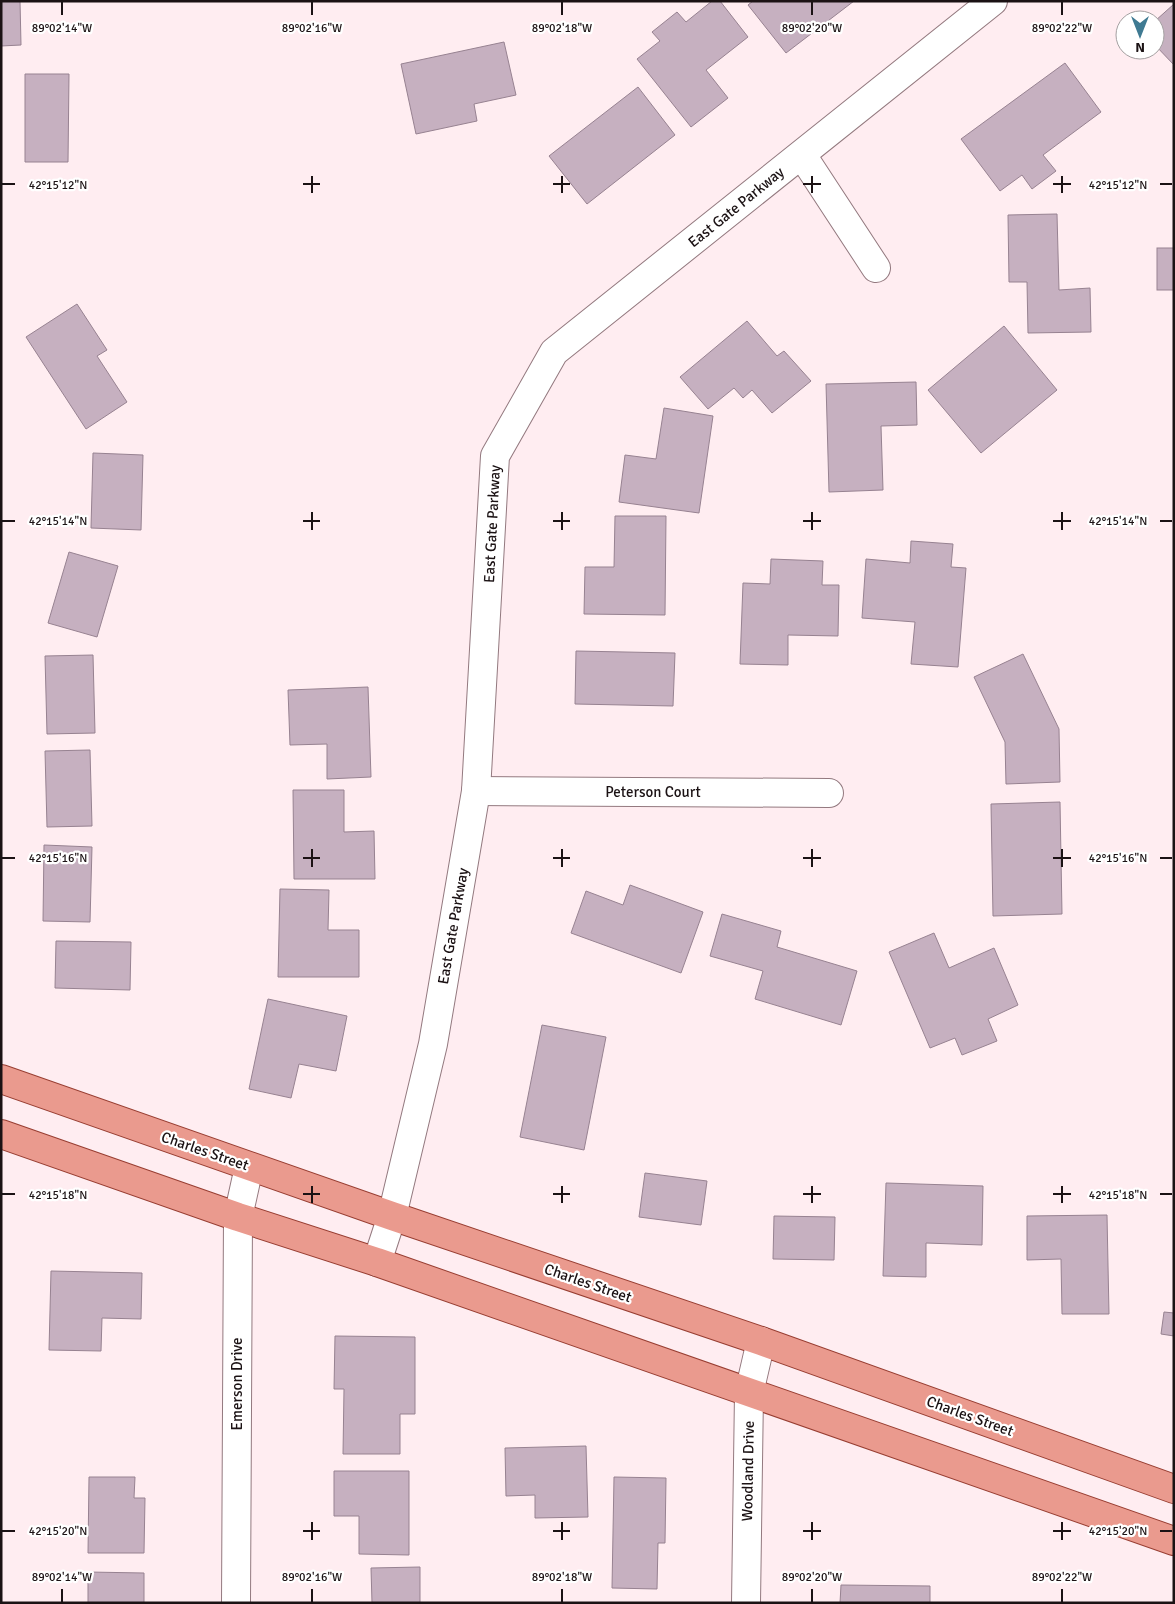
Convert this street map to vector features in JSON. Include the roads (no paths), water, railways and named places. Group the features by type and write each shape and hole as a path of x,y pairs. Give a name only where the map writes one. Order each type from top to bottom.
{"main road":[{"name":"Charles Street","path":"1,1079 392,1216 760,1341 1174,1489"},
{"path":"1,1134 238,1217 377,1262 1174,1541"}],"street":[{"name":"East Gate Parkway","path":"377,1262 392,1216 433,1044 476,791 495,456 554,352 993,1"},
{"path":"802,155 876,268"},
{"name":"Peterson Court","path":"476,791 829,793"},
{"name":"Emerson Drive","path":"236,1603 238,1217 249,1166"},
{"name":"Woodland Drive","path":"746,1603 749,1393 760,1341"}]}
